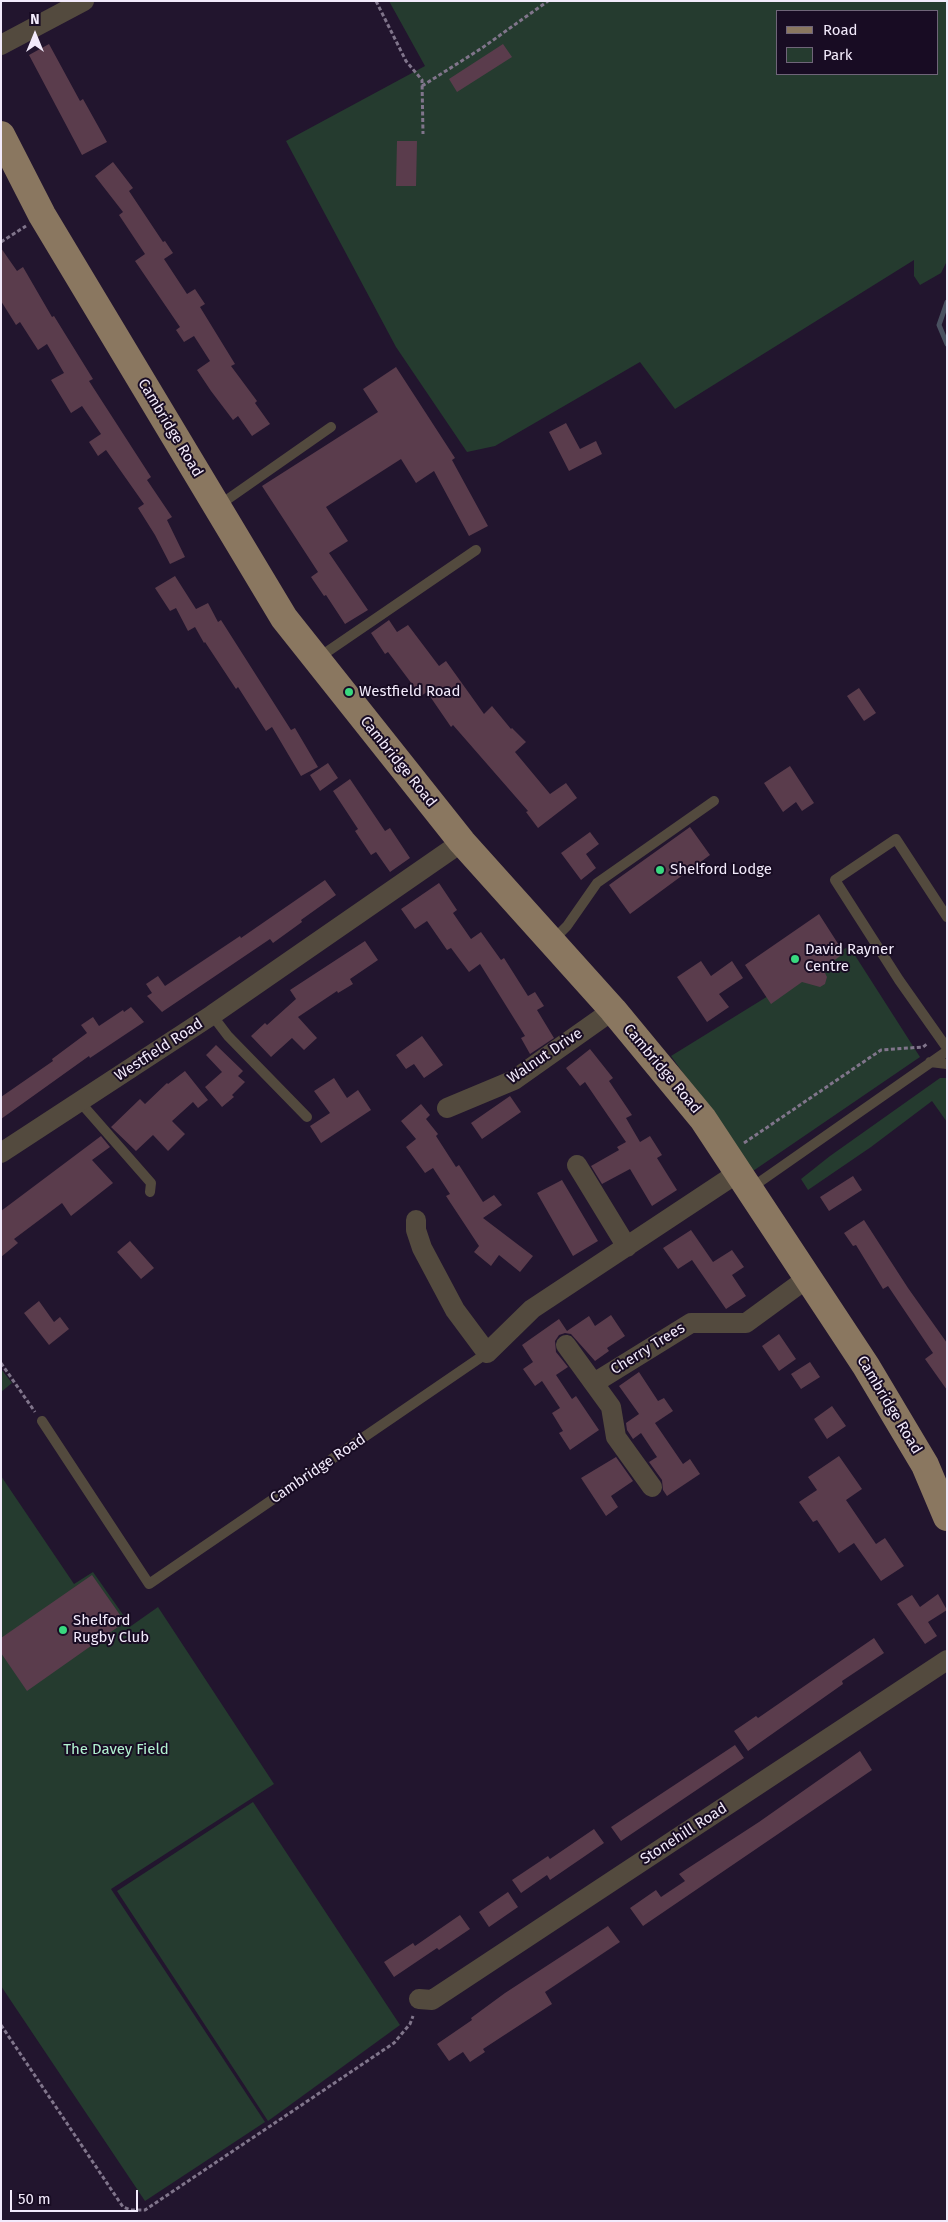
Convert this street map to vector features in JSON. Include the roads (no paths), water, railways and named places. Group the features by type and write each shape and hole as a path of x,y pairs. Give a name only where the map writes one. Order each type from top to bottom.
{"main road":[{"name":"Cambridge Road","path":"4,146 42,215 284,618 462,842 613,1010 703,1119 866,1366 925,1465 947,1517"}],"street":[{"path":"1,45 84,1"},
{"name":"Westfield Road","path":"1,1153 212,1016 462,842"},
{"name":"Walnut Drive","path":"447,1108 514,1080 613,1010"},
{"path":"577,1165 627,1247"},
{"name":"Cambridge Road","path":"487,1353 532,1309 739,1172"},
{"path":"416,1220 416,1230 422,1248 455,1310 487,1353"},
{"name":"Cherry Trees","path":"594,1383 691,1322 746,1323 809,1277"},
{"name":"Cherry Trees","path":"566,1345 611,1407 616,1437 652,1487"},
{"name":"Stonehill Road","path":"419,1999 432,2000 947,1660"}],"lane":[{"path":"217,507 331,427"},
{"path":"316,659 476,550"},
{"path":"551,941 567,926 597,883 714,801"},
{"path":"739,1172 930,1062 947,1050 899,980 835,880 896,839 947,917"},
{"path":"212,1016 228,1036 307,1117"},
{"path":"930,1062 947,1064"},
{"path":"80,1102 151,1183 150,1192"},
{"name":"Cambridge Road","path":"42,1421 149,1584 487,1353"}],"waterway":[{"path":"947,302 939,325 947,344"}],"place":[{"name":"Westfield Road","path":"349,692"},
{"name":"Shelford Lodge","path":"660,870"},
{"name":"David Rayner Centre","path":"795,959"},
{"name":"Shelford Rugby Club","path":"63,1630"}],"park label":[{"name":"The Davey Field","path":"116,1750"}]}
